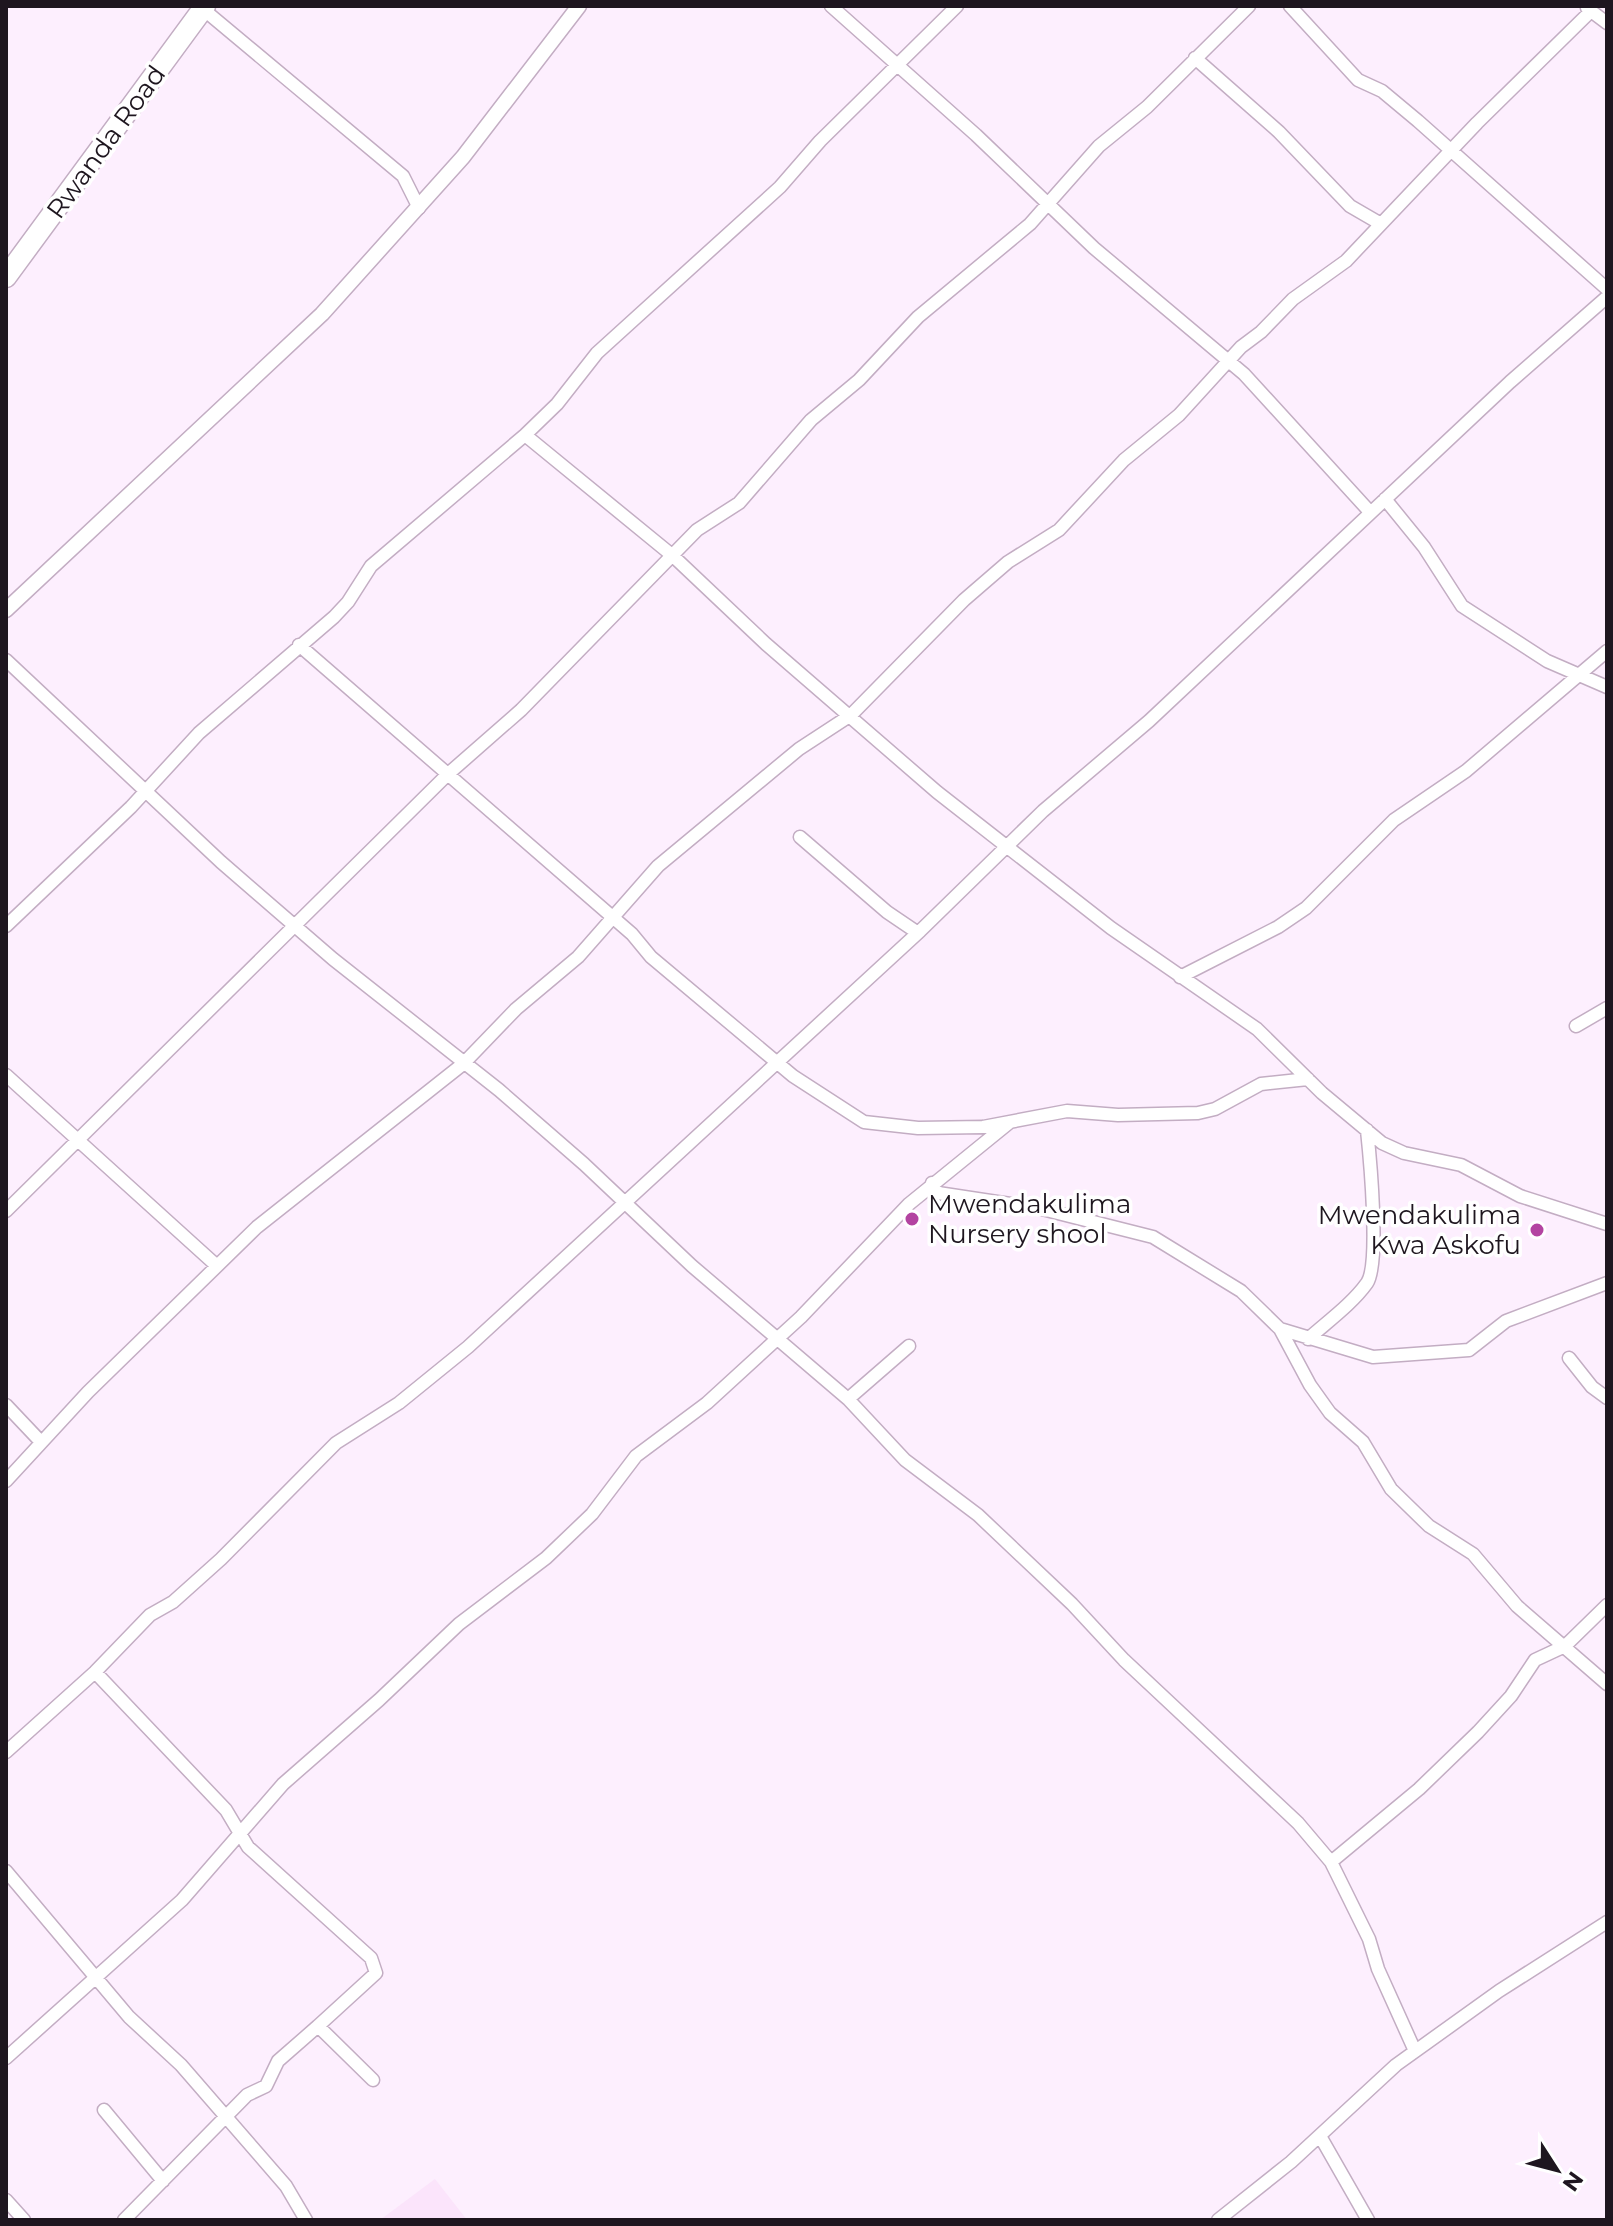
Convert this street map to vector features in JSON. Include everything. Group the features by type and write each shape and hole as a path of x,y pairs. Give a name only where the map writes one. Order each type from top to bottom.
{"highway":[{"name":"Rwanda Road","path":"6,277 202,7"}],"street":[{"path":"6,610 311,325 463,157 579,6"},
{"path":"831,6 1048,202 1109,262 1143,286 1244,374 1370,512"},
{"path":"6,926 146,791 199,733 348,602 371,566 525,435 557,404 616,334 780,187 844,117 957,6"},
{"path":"6,1211 448,774 521,710 697,530 739,503 811,420 859,380 918,317 1019,234 1099,146 1147,107 1249,6"},
{"path":"1290,6 1358,80 1382,91 1607,289"},
{"path":"202,7 403,176 419,208"},
{"path":"6,1481 217,1266 282,1207 331,1172 463,1064 516,1009 578,957 664,861 799,749 851,715 964,600 1008,562 1059,530 1124,460 1179,415 1228,361 1293,299 1346,261 1588,8 1606,21"},
{"path":"1195,58 1296,147 1350,206 1381,224"},
{"path":"6,1752 95,1672 150,1615 173,1602 221,1559 336,1443 421,1387 918,933 1008,844 1149,721 1370,512 1607,297"},
{"path":"525,435 673,556 766,644 937,792 1008,844 1111,928 1257,1029 1308,1079 1392,1149 1461,1165 1520,1196 1607,1224"},
{"path":"1385,499 1424,547 1462,606 1575,676 1607,687"},
{"path":"299,645 613,919 651,957 777,1062 864,1122 918,1128 983,1127 1067,1111 1118,1115 1198,1113 1215,1109 1261,1084 1308,1079"},
{"path":"1180,977 1278,927 1306,908 1394,820 1466,771 1607,651"},
{"path":"6,660 295,927 584,1164 623,1203 848,1399 905,1460 978,1515 1072,1604 1124,1660 1298,1823 1331,1862 1369,1939 1378,1969 1415,2051"},
{"path":"800,837 887,912 918,933"},
{"path":"1576,1026 1607,1008"},
{"path":"6,1075 217,1266"},
{"path":"6,2058 182,1900 283,1784 379,1700 459,1624 573,1533 636,1456 707,1403 932,1183 1010,1122"},
{"path":"1308,1339 1354,1296 1371,1275 1373,1252 1367,1130"},
{"path":"932,1183 938,1193 1038,1208 1153,1237 1231,1284 1280,1329 1310,1385 1330,1413 1363,1442 1391,1489 1429,1526 1473,1554 1517,1606 1607,1684"},
{"path":"1280,1329 1373,1357 1458,1353 1469,1350 1497,1326 1519,1314 1607,1283"},
{"path":"848,1399 909,1346"},
{"path":"1569,1358 1592,1387 1607,1398"},
{"path":"6,1405 41,1442"},
{"path":"1331,1862 1419,1789 1478,1732 1509,1699 1535,1660 1565,1646 1607,1605"},
{"path":"95,1672 170,1754 197,1777 240,1831 248,1847 363,1949 376,1966 376,1973 278,2061 266,2086 247,2095 124,2220"},
{"path":"6,1871 129,2017 181,2065 286,2186 306,2220"},
{"path":"1218,2220 1320,2136 1366,2091 1415,2051 1607,1922"},
{"path":"318,2026 373,2080"},
{"path":"104,2110 163,2181"},
{"path":"1320,2136 1368,2220"},
{"path":"6,2200 24,2220"}],"shaded area":[{"path":"435,2179 467,2220 380,2220"}],"place":[{"name":"Mwendakulima Nursery shool","path":"912,1219"},
{"name":"Mwendakulima Kwa Askofu","path":"1537,1230"}]}
